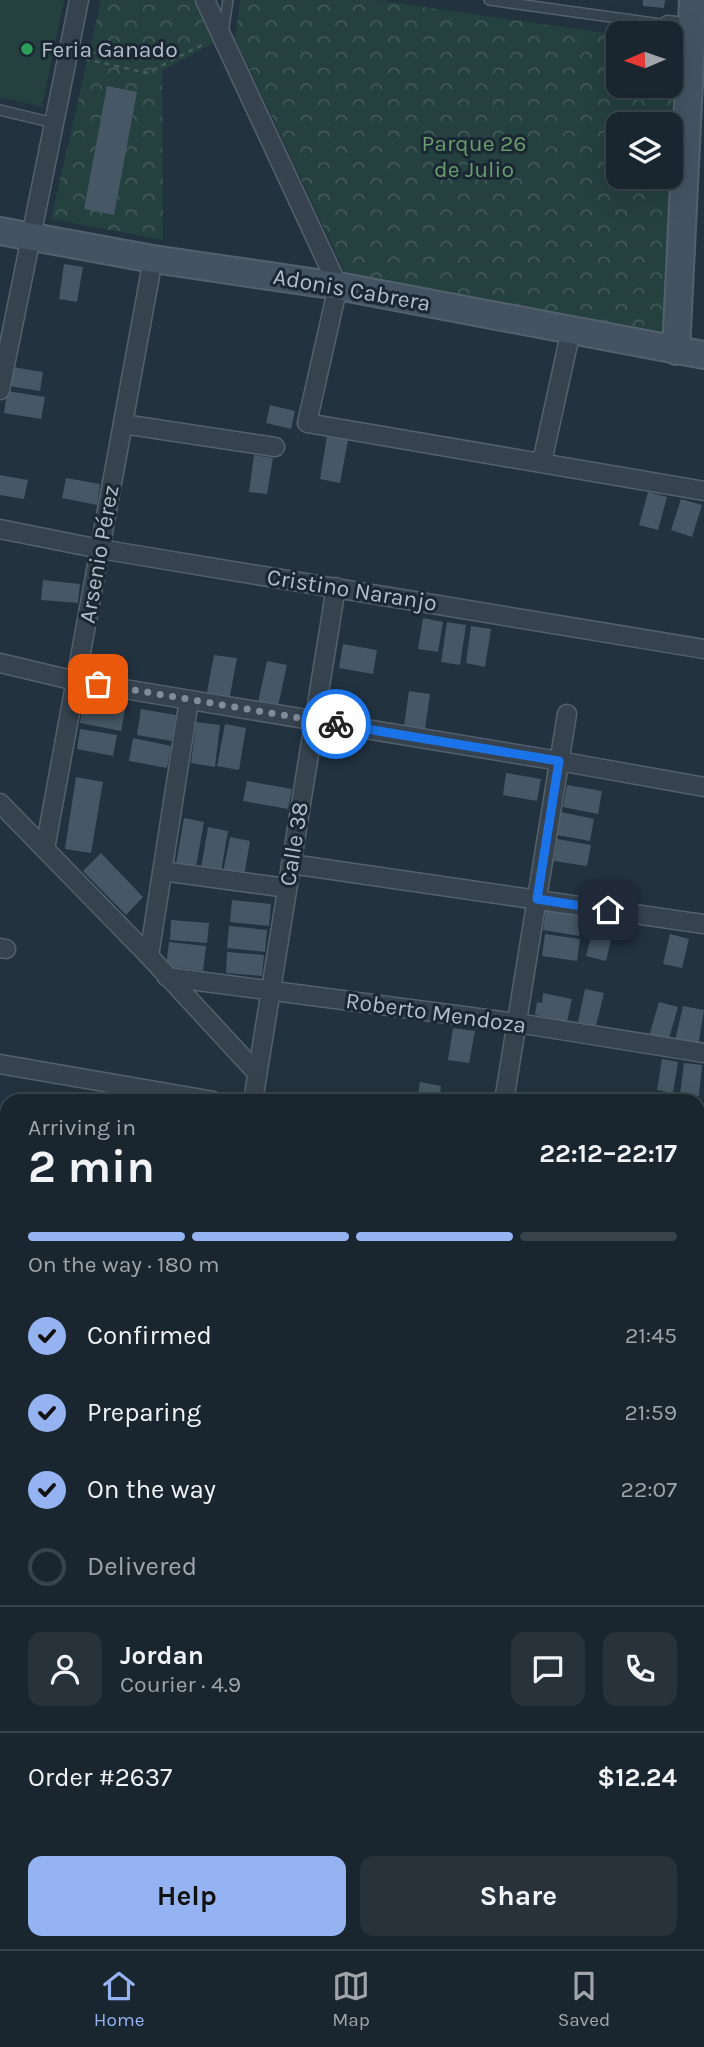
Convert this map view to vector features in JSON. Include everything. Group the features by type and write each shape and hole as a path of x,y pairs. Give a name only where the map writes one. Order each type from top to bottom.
{"street":[{"path":"0,390 79,0"},
{"path":"205,0 338,286 307,423 704,491"},
{"path":"676,351 688,28 693,0"},
{"name":"Adonis Cabrera","path":"0,231 338,286 704,355"},
{"name":"Arsenio Pérez","path":"45,849 153,258"},
{"path":"542,462 571,330"},
{"path":"123,424 275,447"},
{"name":"Cristino Naranjo","path":"0,529 100,550 704,649"},
{"name":"Calle 38","path":"254,1094 336,587"},
{"path":"0,663 76,681 559,761 704,788"},
{"path":"149,956 189,699"},
{"path":"505,1094 567,714"},
{"path":"0,803 149,956 257,1073"},
{"path":"291,863 704,924"},
{"path":"162,871 286,888"},
{"name":"Roberto Mendoza","path":"167,977 516,1023 704,1054"},
{"path":"0,1064 174,1094"}],"lane":[{"path":"222,35 228,0"},
{"path":"489,0 688,28"},
{"path":"0,110 54,123"}],"path":[{"path":"68,55 147,73 222,35"}],"green space":[{"name":"Feria Ganado","path":"0,0 64,0 42,107 0,97"},
{"path":"101,0 193,0 213,43 162,71 163,240 51,219"},
{"name":"Parque 26 de Julio","path":"240,0 376,0 606,33 606,98 673,98 672,112 606,112 606,189 671,189 667,335 346,275 235,38"}],"building":[{"path":"643,0 665,0 664,8 643,6"},
{"path":"107,86 137,92 114,215 84,209"},
{"path":"64,264 83,267 77,302 59,299"},
{"path":"12,367 43,372 40,391 9,386"},
{"path":"7,391 45,397 41,419 4,413"},
{"path":"270,405 295,411 291,429 266,423"},
{"path":"327,436 348,440 340,483 320,479"},
{"path":"254,455 273,458 267,494 249,492"},
{"path":"0,475 28,480 24,499 0,495"},
{"path":"66,478 100,484 97,505 62,498"},
{"path":"648,492 667,497 658,530 639,525"},
{"path":"681,499 702,505 692,537 671,530"},
{"path":"43,580 80,584 78,603 41,600"},
{"path":"423,618 443,622 438,652 418,649"},
{"path":"447,622 466,625 460,665 441,662"},
{"path":"471,626 491,629 485,667 466,663"},
{"path":"343,644 377,650 373,674 339,668"},
{"path":"214,655 237,658 229,701 206,697"},
{"path":"267,661 287,665 278,706 258,702"},
{"path":"409,691 430,694 425,729 404,726"},
{"path":"84,697 126,705 121,731 80,723"},
{"path":"141,709 176,715 172,741 137,735"},
{"path":"196,722 220,725 215,767 191,763"},
{"path":"225,724 246,728 239,770 217,766"},
{"path":"80,729 117,735 113,756 77,749"},
{"path":"133,738 171,746 167,768 129,761"},
{"path":"506,773 541,779 537,801 503,795"},
{"path":"76,777 103,782 91,853 65,849"},
{"path":"247,781 292,789 288,809 243,801"},
{"path":"567,785 602,791 598,814 563,807"},
{"path":"561,812 594,819 590,841 557,835"},
{"path":"184,818 204,822 196,867 176,864"},
{"path":"208,827 228,831 221,872 201,868"},
{"path":"230,837 250,841 244,877 223,873"},
{"path":"557,839 591,845 587,866 554,861"},
{"path":"101,853 143,897 126,915 83,871"},
{"path":"232,900 271,904 269,926 230,922"},
{"path":"546,909 582,914 579,936 543,930"},
{"path":"596,917 615,922 606,961 586,956"},
{"path":"171,920 209,923 207,943 170,940"},
{"path":"229,926 267,930 265,952 227,948"},
{"path":"545,934 580,939 577,961 542,956"},
{"path":"670,934 689,939 682,968 663,964"},
{"path":"169,942 206,946 203,971 166,966"},
{"path":"227,952 264,955 262,976 226,973"},
{"path":"585,989 604,993 596,1026 578,1022"},
{"path":"543,993 572,999 567,1021 535,1015 537,1002 542,1003"},
{"path":"659,1002 678,1007 668,1042 649,1036"},
{"path":"683,1006 704,1010 698,1047 675,1041"},
{"path":"453,1028 475,1031 469,1063 448,1060"},
{"path":"662,1059 678,1062 673,1093 657,1090"},
{"path":"684,1063 702,1065 699,1094 680,1094"},
{"path":"420,1082 441,1086 440,1094 418,1094"}],"way so far":[{"path":"98,684 336,724"}],"place":[{"name":"Feria Ganado","path":"27,49"}],"route":[{"path":"336,724 559,761 537,899 608,910"}]}
